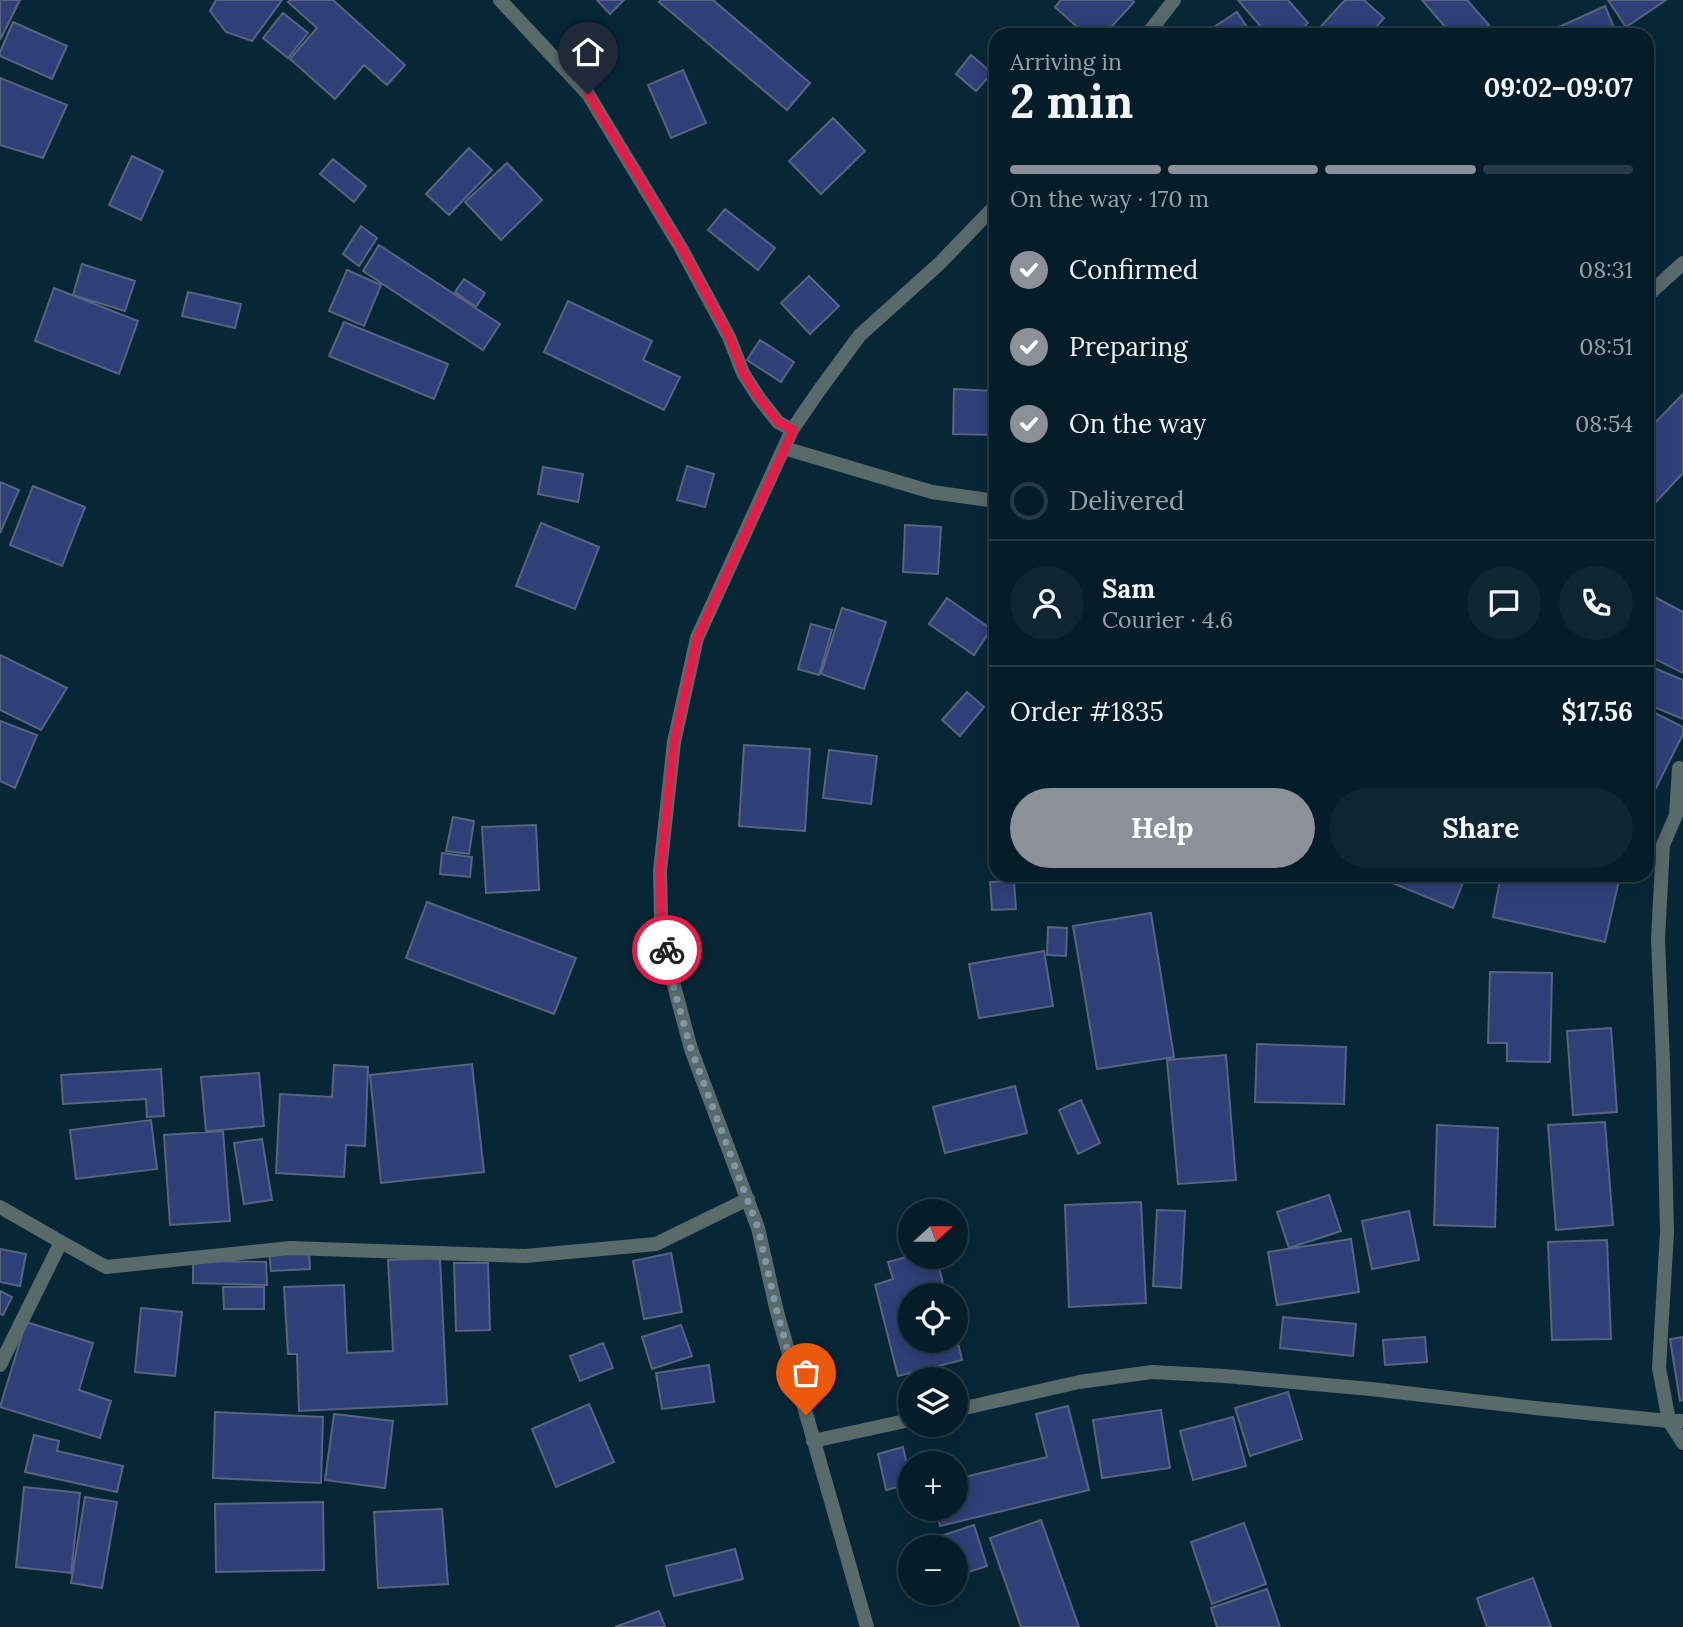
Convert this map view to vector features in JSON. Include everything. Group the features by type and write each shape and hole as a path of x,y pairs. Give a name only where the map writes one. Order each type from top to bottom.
{"street":[{"path":"500,0 588,94 681,248 729,337 743,373 778,422 793,430"},
{"path":"1152,28 1174,0"},
{"path":"867,1627 777,1312 758,1228 691,1049 671,978 661,916 660,871 674,742 697,638 793,430 859,335 939,264 989,212"},
{"path":"1654,289 1683,262"},
{"path":"785,449 932,492 989,500"},
{"path":"1679,768 1676,815 1663,845 1658,939 1667,1232 1659,1368 1683,1443"},
{"path":"0,1207 106,1267 290,1248 525,1255 656,1244 748,1199"},
{"path":"0,1364 61,1242"},
{"path":"968,1407 1079,1382 1152,1372 1371,1389 1676,1421"},
{"path":"813,1441 898,1423"}],"building":[{"path":"0,0 20,0 0,40"},
{"path":"216,0 282,0 252,41 226,32 210,11"},
{"path":"333,0 405,65 387,85 364,65 335,99 290,59 317,28 288,2"},
{"path":"597,0 624,0 610,14"},
{"path":"713,0 810,83 787,110 659,2"},
{"path":"1061,0 1134,2 1110,28 1078,28 1055,7"},
{"path":"1238,0 1288,0 1308,23 1302,28 1262,28"},
{"path":"1345,0 1364,0 1384,18 1375,28 1319,28"},
{"path":"1422,0 1467,0 1489,25 1485,28 1446,28"},
{"path":"1608,0 1666,0 1626,27"},
{"path":"1605,6 1614,28 1556,28"},
{"path":"1237,12 1248,28 1215,28"},
{"path":"283,13 308,33 288,58 263,38"},
{"path":"13,22 67,46 52,79 0,56"},
{"path":"971,55 989,70 989,76 976,91 956,74"},
{"path":"683,70 706,123 671,138 648,85"},
{"path":"0,78 67,105 43,158 0,145"},
{"path":"833,118 865,151 821,194 789,161"},
{"path":"469,148 492,170 449,215 426,194"},
{"path":"132,156 163,171 141,220 109,205"},
{"path":"333,159 366,186 354,202 320,174"},
{"path":"507,163 542,200 501,240 465,202"},
{"path":"725,209 775,248 758,270 708,230"},
{"path":"361,226 377,238 359,266 343,254"},
{"path":"379,245 500,324 483,350 363,271"},
{"path":"82,264 135,281 125,311 73,295"},
{"path":"347,270 381,285 364,326 329,311"},
{"path":"809,276 839,306 810,334 781,303"},
{"path":"464,279 485,293 476,307 455,292"},
{"path":"54,288 138,321 119,374 35,341"},
{"path":"188,292 241,304 235,328 182,316"},
{"path":"568,301 652,341 643,360 680,377 664,410 544,352"},
{"path":"344,322 448,364 434,399 329,356"},
{"path":"760,340 794,362 781,382 747,360"},
{"path":"954,389 989,391 989,435 953,434"},
{"path":"1683,394 1683,473 1655,503 1654,502 1654,424"},
{"path":"687,466 714,474 705,507 677,500"},
{"path":"543,467 583,474 578,502 538,494"},
{"path":"0,482 19,490 0,533"},
{"path":"33,486 85,507 62,566 10,545"},
{"path":"541,523 599,547 575,609 516,586"},
{"path":"905,525 941,527 938,574 903,572"},
{"path":"1654,597 1683,612 1683,673 1654,658"},
{"path":"947,598 989,628 989,632 974,655 929,624"},
{"path":"842,608 886,622 864,689 821,674"},
{"path":"811,624 832,630 819,675 798,669"},
{"path":"0,655 67,688 41,730 0,710"},
{"path":"1654,668 1683,680 1683,719 1654,707"},
{"path":"967,692 984,707 960,736 942,720"},
{"path":"1654,712 1683,727 1683,734 1654,792"},
{"path":"0,721 37,735 15,788 0,781"},
{"path":"744,745 810,749 805,831 739,826"},
{"path":"829,750 877,756 871,804 823,798"},
{"path":"453,817 474,821 469,854 446,851"},
{"path":"536,825 539,890 486,893 482,827"},
{"path":"442,853 472,857 470,877 440,874"},
{"path":"990,882 1014,882 1016,909 992,910"},
{"path":"1390,882 1463,882 1453,908"},
{"path":"1500,882 1619,882 1605,942 1493,917"},
{"path":"427,902 576,958 554,1014 406,958"},
{"path":"1151,913 1174,1057 1097,1069 1073,926"},
{"path":"1048,927 1067,928 1066,956 1047,955"},
{"path":"1044,951 1053,1006 979,1018 969,964"},
{"path":"1490,972 1552,973 1550,1062 1507,1061 1507,1043 1488,1043"},
{"path":"1611,1028 1617,1112 1573,1115 1567,1031"},
{"path":"1257,1044 1346,1047 1344,1104 1255,1102"},
{"path":"1226,1055 1236,1180 1178,1184 1167,1060"},
{"path":"472,1064 484,1172 381,1183 370,1075"},
{"path":"334,1065 368,1067 365,1146 346,1145 344,1177 276,1173 280,1094 332,1097"},
{"path":"161,1069 164,1116 147,1117 146,1099 63,1104 61,1075"},
{"path":"259,1073 264,1126 206,1131 201,1077"},
{"path":"1015,1086 1027,1133 945,1153 933,1107"},
{"path":"1081,1100 1100,1143 1078,1154 1059,1110"},
{"path":"151,1120 157,1169 76,1179 70,1130"},
{"path":"1605,1122 1613,1225 1556,1230 1548,1125"},
{"path":"1437,1125 1498,1128 1495,1227 1434,1225"},
{"path":"223,1131 230,1221 170,1225 164,1135"},
{"path":"262,1139 272,1200 244,1204 234,1143"},
{"path":"1329,1195 1341,1231 1289,1248 1277,1212"},
{"path":"1141,1202 1146,1303 1069,1307 1065,1205"},
{"path":"1157,1210 1185,1211 1181,1288 1153,1286"},
{"path":"1409,1211 1419,1260 1372,1269 1362,1221"},
{"path":"1351,1239 1359,1292 1277,1305 1268,1252"},
{"path":"1607,1240 1611,1339 1552,1340 1548,1242"},
{"path":"0,1249 26,1254 20,1286 0,1282"},
{"path":"309,1249 310,1269 271,1271 269,1251"},
{"path":"671,1253 682,1312 644,1319 633,1261"},
{"path":"440,1258 447,1404 299,1411 297,1354 288,1354 284,1287 344,1285 347,1353 393,1351 388,1260"},
{"path":"898,1259 898,1269 939,1269 943,1283 898,1283 898,1353 960,1353 962,1360 934,1367 898,1367 898,1376 875,1285 893,1279 888,1262"},
{"path":"193,1261 266,1262 267,1285 193,1283"},
{"path":"454,1263 488,1263 490,1330 456,1331"},
{"path":"223,1287 264,1287 264,1309 224,1309"},
{"path":"0,1291 12,1297 3,1315 0,1314"},
{"path":"141,1308 182,1312 175,1376 135,1372"},
{"path":"1283,1317 1356,1324 1353,1356 1280,1348"},
{"path":"26,1322 93,1343 79,1390 111,1401 100,1438 0,1407"},
{"path":"681,1325 692,1356 652,1369 642,1337"},
{"path":"1425,1337 1427,1362 1385,1365 1383,1340"},
{"path":"1683,1337 1683,1400 1680,1401 1670,1339"},
{"path":"603,1343 613,1368 580,1381 570,1356"},
{"path":"709,1365 714,1402 662,1409 656,1373"},
{"path":"1288,1392 1302,1439 1250,1456 1235,1408"},
{"path":"589,1404 614,1462 556,1487 532,1429"},
{"path":"1068,1406 1089,1490 968,1519 968,1476 1047,1457 1036,1414"},
{"path":"1161,1410 1170,1468 1102,1478 1093,1420"},
{"path":"215,1412 323,1417 321,1483 213,1478"},
{"path":"334,1414 393,1421 385,1488 325,1480"},
{"path":"1233,1417 1246,1466 1193,1480 1180,1431"},
{"path":"34,1435 59,1441 57,1451 123,1466 117,1492 25,1472"},
{"path":"903,1447 904,1451 898,1451 898,1487 886,1490 878,1454"},
{"path":"24,1487 80,1493 71,1573 16,1567"},
{"path":"85,1497 117,1502 102,1588 71,1583"},
{"path":"323,1502 324,1570 216,1572 215,1504"},
{"path":"442,1509 448,1584 378,1588 374,1512"},
{"path":"1041,1520 1079,1627 1021,1627 990,1538"},
{"path":"939,1521 961,1521 940,1526"},
{"path":"1244,1523 1266,1584 1212,1604 1191,1542"},
{"path":"974,1525 987,1566 968,1572 968,1535 944,1535"},
{"path":"735,1549 743,1579 674,1596 666,1566"},
{"path":"1533,1578 1551,1627 1487,1627 1477,1598"},
{"path":"1267,1589 1280,1627 1217,1627 1211,1608"},
{"path":"659,1611 665,1627 615,1627"}],"way so far":[{"path":"667,950 671,978 691,1049 758,1228 777,1312 806,1415"}],"route":[{"path":"588,94 681,248 729,337 743,373 778,422 793,430 697,638 674,742 660,871 661,916 667,950"}]}
